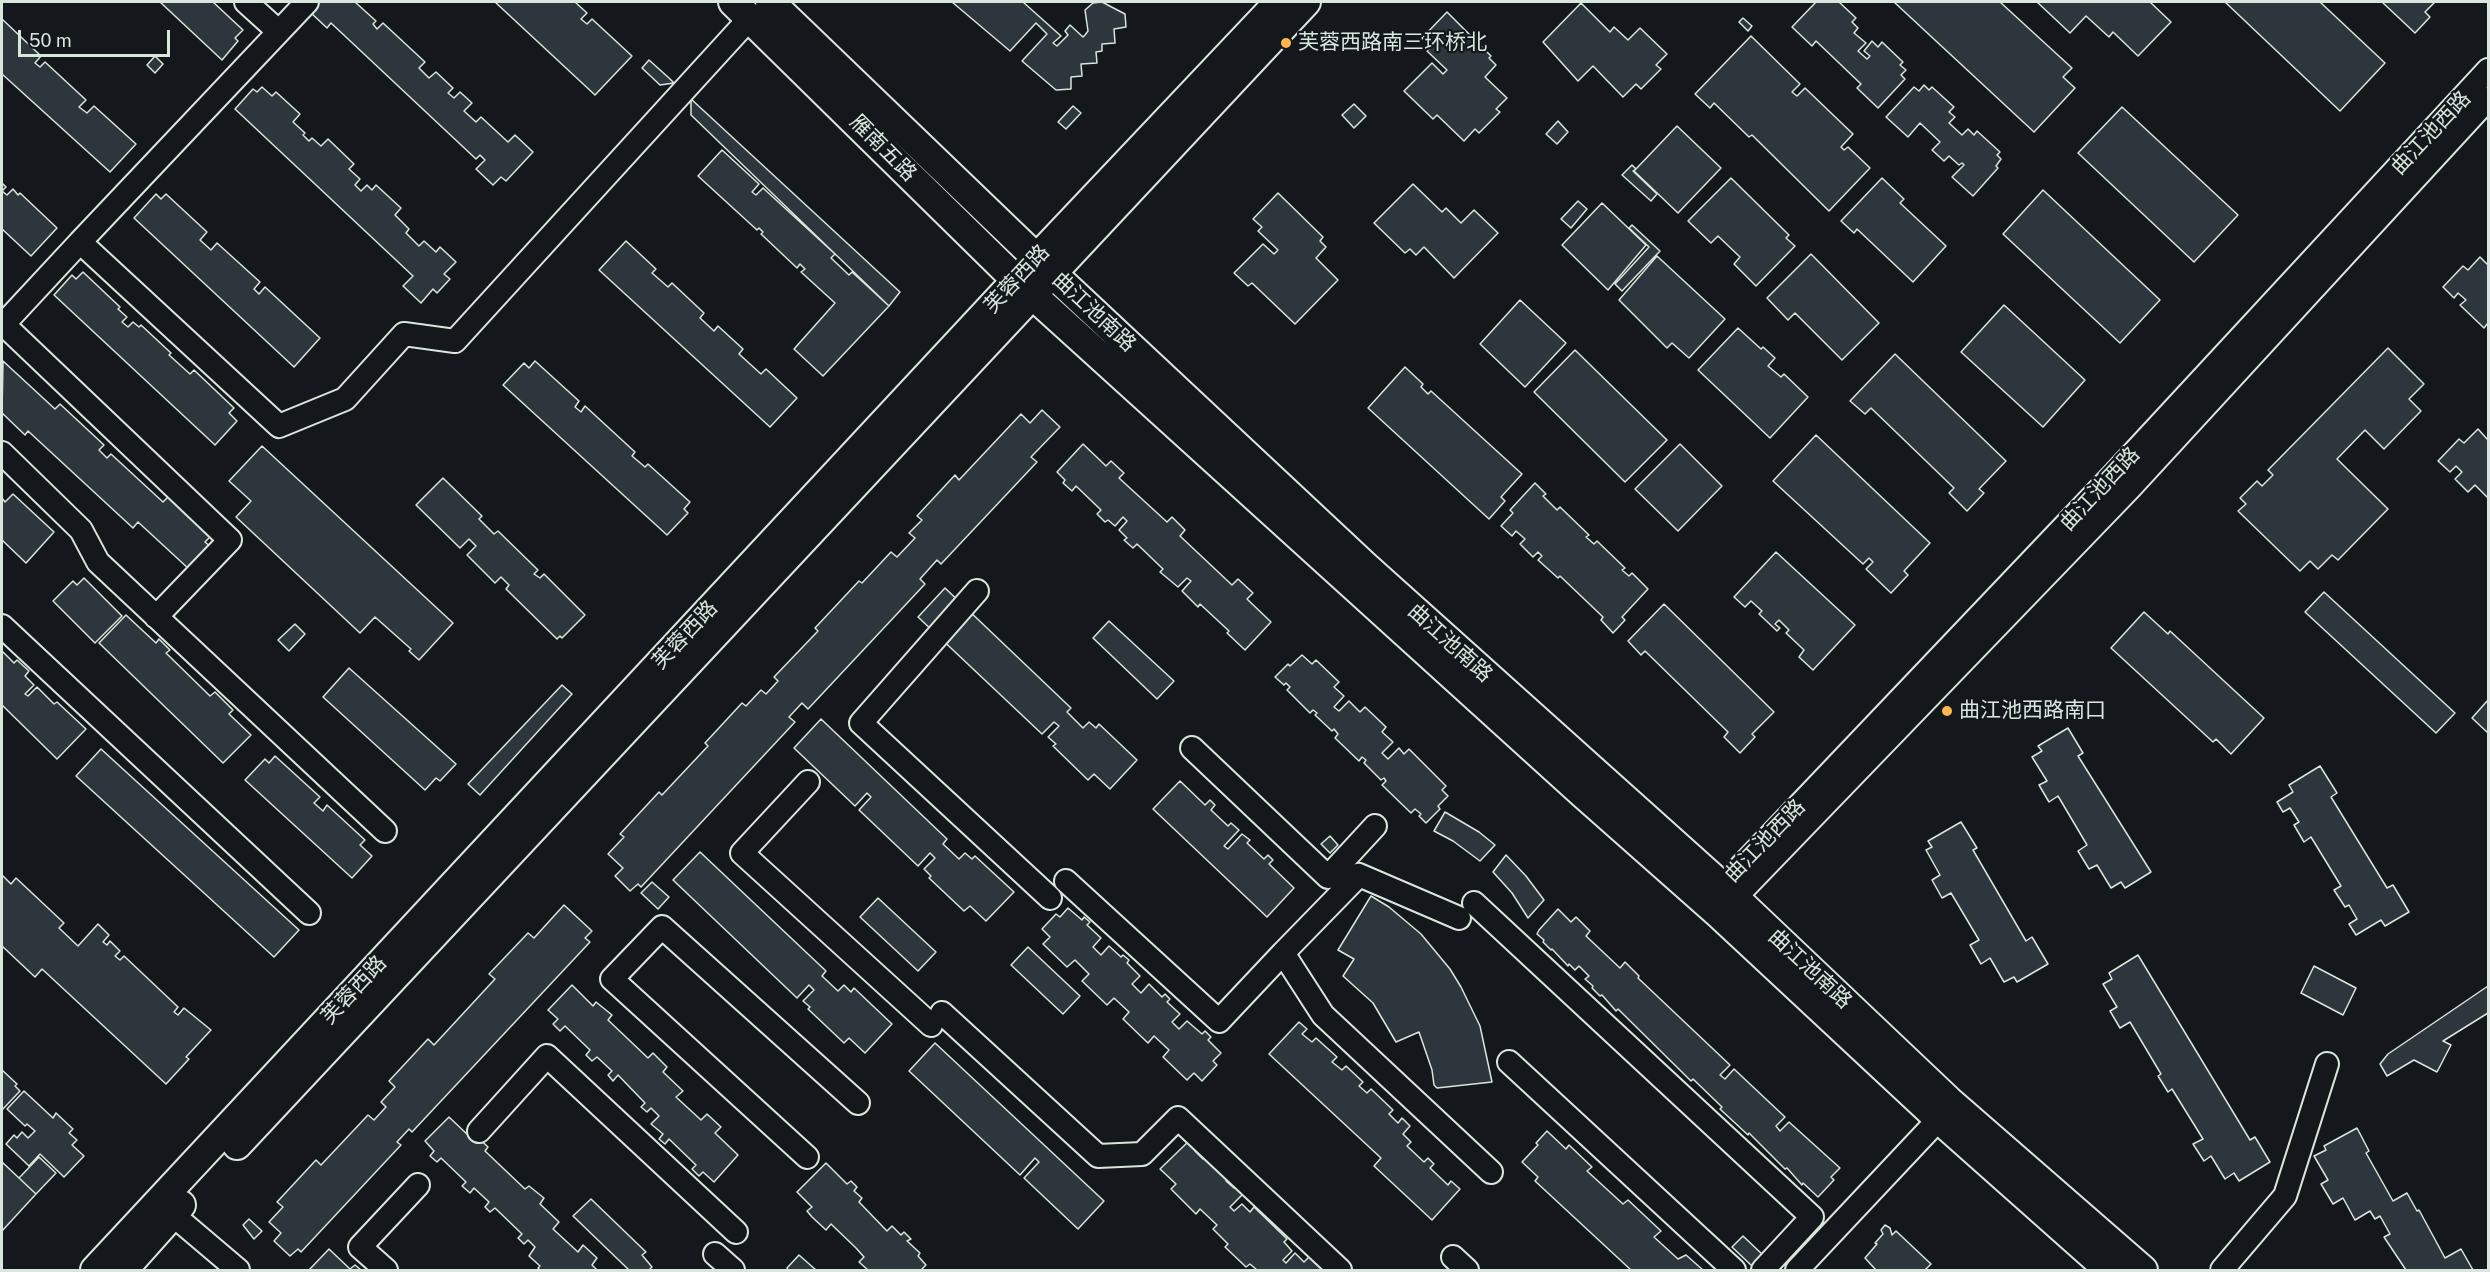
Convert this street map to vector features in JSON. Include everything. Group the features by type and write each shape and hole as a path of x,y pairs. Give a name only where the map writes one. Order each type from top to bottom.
{"main road":[{"name":"芙蓉西路","path":"1045,266 1279,2"},
{"name":"芙蓉西路","path":"94,1270 1045,266 1306,2"},
{"name":"曲江池南路","path":"751,7 1045,266 1721,900 2143,1270"},
{"name":"雁南五路","path":"751,7 1025,287"},
{"name":"芙蓉西路","path":"123,1270 1025,287"},
{"name":"曲江池南路","path":"1025,287 1556,769 1721,900 1939,1119 2109,1270"}],"street":[{"path":"246,2 278,31"},
{"path":"156,617 230,540 2,325 307,2"},
{"path":"80,242 279,426 345,399 404,334 455,341 751,7"},
{"name":"曲江池西路","path":"1721,900 2488,70"},
{"name":"曲江池西路","path":"1721,900 2130,488 2488,99"},
{"path":"2,453 81,530 98,562 385,831"},
{"path":"977,591 861,723 1050,898"},
{"path":"2,626 309,913"},
{"path":"1192,748 1328,877 1375,826"},
{"path":"807,782 742,854 1098,1156 1142,1154 1178,1118 1340,1270"},
{"path":"1066,881 1219,1021 1359,875 1466,910 1812,1217 1763,1270"},
{"path":"807,1157 612,979 662,927 858,1103"},
{"path":"1283,953 1323,1015 1491,1172"},
{"path":"479,1131 547,1056 736,1232"},
{"path":"1509,1062 1734,1270"},
{"path":"2222,1270 2285,1196 2327,1064"},
{"path":"1797,1270 1939,1119"},
{"path":"386,1270 360,1247 418,1185"},
{"path":"172,1214 238,1270"},
{"path":"715,1254 733,1270"}],"building":[{"path":"160,2 213,2 243,30 235,38 238,41 222,60"},
{"path":"313,2 355,2 376,21 373,24 377,29 383,23 425,62 419,68 429,78 436,72 453,88 448,93 454,98 460,92 472,103 464,111 476,122 481,117 508,142 515,135 533,152 506,181 501,177 493,185 476,169 485,160 480,155 476,159 331,23 327,28 310,12"},
{"path":"495,2 575,2 587,13 581,19 587,24 592,19 632,56 595,95"},
{"path":"952,2 1023,2 1061,36 1053,43 1057,46 1068,35 1065,31 1070,25 1083,37 1085,35 1088,31 1085,10 1093,3 1102,2 1125,14 1126,27 1114,29 1115,43 1102,44 1102,51 1096,52 1097,63 1081,64 1082,76 1071,77 1071,89 1056,90 1022,61 1047,34 1036,23 1010,51"},
{"path":"1816,2 1839,2 1856,18 1852,22 1858,28 1854,33 1866,43 1858,51 1867,59 1870,56 1864,51 1872,41 1878,47 1882,42 1903,62 1900,65 1906,70 1901,75 1905,79 1878,108 1857,88 1861,84 1816,41 1812,46 1792,27"},
{"path":"1894,2 2000,2 2072,68 2063,77 2075,88 2034,132"},
{"path":"2037,2 2150,2 2171,22 2138,56 2113,32 2109,37 2086,16 2070,33"},
{"path":"2225,2 2320,2 2385,63 2340,111"},
{"path":"2382,2 2435,2 2425,12 2430,17 2415,33"},
{"path":"1581,3 1610,32 1614,27 1628,40 1640,28 1667,54 1656,65 1661,69 1641,89 1636,84 1623,97 1593,66 1578,81 1543,42"},
{"path":"1447,12 1491,56 1489,58 1496,65 1485,77 1507,98 1496,109 1500,112 1479,133 1475,129 1464,141 1437,115 1433,119 1404,91 1432,63 1443,74 1447,70 1427,51 1431,47 1422,38"},
{"path":"1743,18 1752,26 1748,31 1739,22"},
{"path":"2,19 41,56 35,63 40,67 45,62 86,100 79,107 87,113 94,106 136,144 110,172 2,74"},
{"path":"1751,36 1800,84 1792,92 1797,96 1805,88 1853,134 1841,147 1844,150 1848,147 1870,168 1829,211 1752,135 1749,137 1714,103 1710,108 1695,94"},
{"path":"155,56 163,64 155,73 147,65"},
{"path":"649,60 674,83 660,85 642,68"},
{"path":"1924,85 1929,90 1932,87 1954,107 1949,112 1955,117 1949,123 1962,135 1968,129 1974,135 1977,131 2000,152 1997,155 2001,159 1996,166 1998,168 1973,196 1952,177 1964,165 1962,163 1959,165 1949,156 1944,161 1932,150 1940,142 1920,123 1908,137 1886,117 1914,87 1919,91"},
{"path":"262,87 272,96 276,92 300,114 293,122 305,133 303,135 309,141 312,138 321,146 328,139 354,164 349,169 360,179 355,185 361,191 367,185 372,190 376,185 401,208 395,215 409,229 406,233 419,246 424,241 436,252 440,247 456,262 444,274 450,279 437,293 433,289 421,303 403,286 413,276 235,109 253,89 257,92"},
{"path":"691,99 900,292 889,306 691,115"},
{"path":"1354,104 1366,116 1354,128 1342,115"},
{"path":"1073,106 1081,113 1066,129 1058,122"},
{"path":"2122,107 2238,215 2194,262 2078,153"},
{"path":"1558,121 1568,132 1557,144 1546,134"},
{"path":"1677,126 1721,168 1678,213 1634,171"},
{"path":"722,150 759,184 752,192 756,195 763,188 835,254 831,258 849,275 852,272 889,306 823,376 794,349 835,303 801,272 805,269 800,264 797,268 761,234 763,232 759,228 757,230 698,176"},
{"path":"1632,165 1636,169 1633,171 1657,194 1651,201 1622,175"},
{"path":"1731,178 1789,235 1786,238 1795,246 1756,286 1734,264 1740,257 1718,236 1711,243 1688,221"},
{"path":"1882,178 1904,199 1900,203 1946,246 1913,282 1857,229 1854,233 1841,221"},
{"path":"1413,184 1442,212 1446,208 1461,223 1474,210 1498,233 1454,278 1424,247 1416,255 1410,249 1405,253 1374,223"},
{"path":"13,189 18,195 20,193 57,228 31,256 2,229 2,191 7,195"},
{"path":"2043,190 2160,300 2120,343 2003,234"},
{"path":"1278,193 1323,237 1320,241 1326,247 1316,258 1338,280 1295,324 1252,283 1248,286 1234,273 1263,244 1274,254 1278,250 1258,231 1262,227 1253,219"},
{"path":"156,194 161,199 166,194 207,232 200,240 211,250 217,243 260,282 254,289 259,294 265,287 320,338 294,367 134,218"},
{"path":"1578,201 1587,209 1571,228 1561,219"},
{"path":"1602,203 1646,245 1608,290 1562,245"},
{"path":"1632,225 1660,251 1622,291 1615,284 1649,247 1629,228"},
{"path":"626,241 656,269 652,273 668,287 672,283 704,313 700,318 714,331 718,326 743,349 739,354 761,374 766,369 797,398 770,427 599,270"},
{"path":"1811,254 1879,323 1842,360 1795,313 1788,320 1767,298"},
{"path":"1657,256 1725,319 1689,358 1672,343 1667,348 1619,300"},
{"path":"2480,257 2488,265 2488,323 2484,328 2460,305 2466,300 2458,293 2454,298 2443,287 2463,266 2468,270"},
{"path":"83,272 120,307 118,309 127,317 122,322 128,327 133,322 139,327 141,325 190,374 194,370 234,408 229,413 237,421 215,445 54,295 72,275 76,279"},
{"path":"1520,300 1566,343 1525,387 1480,344"},
{"path":"2004,305 2085,380 2043,427 1961,352"},
{"path":"1738,328 1761,349 1763,347 1775,358 1768,366 1781,377 1784,374 1808,397 1770,438 1698,370"},
{"path":"2388,348 2424,384 2409,399 2421,411 2384,449 2365,430 2337,459 2388,509 2338,560 2332,555 2318,569 2310,561 2300,571 2238,511 2246,504 2240,498 2257,481 2262,486 2273,475 2268,470"},
{"path":"1575,350 1667,440 1625,482 1534,392"},
{"path":"1895,354 2006,461 1979,489 1984,493 1967,511 1949,493 1954,488 1871,408 1865,414 1850,401"},
{"path":"3,361 55,409 60,404 104,445 99,450 107,458 111,454 163,502 168,497 211,536 205,542 211,547 190,570 138,522 133,528 28,431 25,435 2,413"},
{"path":"535,361 579,401 575,407 581,412 585,406 635,452 632,456 645,467 648,464 690,502 684,509 688,513 667,535 503,385 524,363 529,368"},
{"path":"1405,367 1423,384 1421,387 1428,394 1431,391 1522,474 1501,497 1505,501 1489,519 1368,408"},
{"path":"1042,410 1060,427 1031,457 1037,462 941,564 937,560 920,579 925,584 808,709 802,703 789,717 795,722 641,887 638,884 630,891 615,876 623,868 608,854 624,837 620,834 659,792 662,795 708,746 705,743 742,703 746,706 761,690 766,694 778,681 774,677 818,631 815,628 859,581 862,583 891,552 897,557 915,538 909,533 922,520 917,516 955,475 959,480 1021,414 1030,423"},
{"path":"2478,429 2488,440 2488,498 2475,485 2468,492 2455,479 2462,472 2456,466 2450,472 2438,461 2459,439 2464,443"},
{"path":"1816,435 1930,543 1904,571 1908,575 1891,593 1866,569 1873,562 1869,558 1863,564 1773,481"},
{"path":"1083,444 1106,466 1111,461 1124,473 1119,478 1167,522 1172,517 1185,530 1180,536 1232,585 1238,579 1253,593 1247,599 1271,622 1245,650 1227,633 1229,631 1200,604 1198,607 1182,591 1191,581 1187,578 1178,587 1160,572 1163,569 1137,544 1133,548 1124,540 1127,538 1119,530 1127,521 1123,517 1115,526 1108,520 1105,522 1097,514 1101,510 1076,486 1072,491 1063,483 1065,480 1057,472"},
{"path":"1680,444 1722,486 1678,531 1635,489"},
{"path":"262,446 453,623 419,660 409,651 411,649 375,617 360,633 236,517 251,501 229,481"},
{"path":"443,478 482,516 479,519 494,534 498,531 538,570 534,574 540,578 544,574 585,615 562,638 560,636 557,639 506,589 509,585 501,577 495,583 467,555 476,546 469,539 460,548 416,505"},
{"path":"1535,483 1546,494 1543,496 1557,510 1560,507 1589,535 1586,537 1594,544 1597,541 1625,568 1622,570 1629,576 1632,573 1648,589 1622,617 1625,620 1613,633 1601,620 1603,617 1560,576 1558,578 1538,560 1542,556 1538,552 1533,557 1520,544 1525,539 1516,531 1512,536 1501,526 1513,513 1510,510"},
{"path":"13,494 54,532 26,563 2,540 2,498 5,502"},
{"path":"1776,552 1855,625 1813,670 1799,657 1804,650 1786,633 1789,630 1779,620 1775,624 1780,628 1777,631 1759,614 1762,611 1751,601 1745,607 1734,597"},
{"path":"84,578 122,616 95,643 53,601 73,581 77,585"},
{"path":"945,588 1071,708 1067,712 1083,728 1089,722 1096,728 1099,724 1137,760 1110,789 1094,774 1088,780 1053,746 1056,744 1048,737 1059,726 1054,722 1042,734 918,617"},
{"path":"2324,592 2455,713 2436,733 2305,612"},
{"path":"1664,604 1774,712 1752,734 1755,737 1740,753 1724,737 1728,732 1645,651 1641,655 1628,641"},
{"path":"2144,612 2168,634 2170,631 2264,718 2231,754 2216,739 2213,742 2111,648"},
{"path":"126,615 156,643 159,639 170,650 166,653 210,696 215,692 233,710 229,714 251,735 223,763 99,643"},
{"path":"1109,621 1174,681 1157,699 1093,638"},
{"path":"295,624 305,634 289,651 278,640"},
{"path":"2,651 14,663 17,660 29,671 25,676 34,685 25,694 28,696 37,687 54,704 57,702 86,729 57,759 2,705"},
{"path":"1302,655 1312,664 1316,660 1339,682 1334,687 1344,696 1334,707 1339,711 1349,701 1360,712 1365,707 1386,727 1382,732 1393,742 1382,753 1388,759 1399,748 1404,754 1409,749 1446,786 1442,790 1448,796 1438,806 1440,809 1426,823 1419,816 1421,814 1415,809 1411,813 1382,785 1386,781 1384,778 1381,780 1364,763 1366,760 1362,757 1359,761 1335,738 1338,734 1334,729 1332,731 1315,715 1317,713 1313,710 1310,713 1287,690 1290,687 1275,677 1288,664 1290,666"},
{"path":"349,668 456,764 440,781 436,778 425,790 323,697"},
{"path":"562,685 572,694 480,795 468,784"},
{"path":"2488,700 2488,733 2472,718"},
{"path":"821,719 947,839 943,844 959,859 965,853 972,859 975,856 1014,892 986,921 970,906 964,911 929,878 931,876 924,869 935,858 930,853 918,866 859,810 871,797 867,793 855,806 794,748"},
{"path":"2068,728 2083,753 2078,756 2151,872 2125,888 2121,882 2111,888 2097,865 2089,869 2078,851 2087,845 2058,796 2049,802 2039,785 2047,781 2032,757 2042,751 2038,746"},
{"path":"101,749 299,930 274,957 76,776"},
{"path":"275,756 320,797 314,803 323,811 327,805 365,840 360,845 372,856 352,878 245,780 265,759 269,763"},
{"path":"2320,766 2337,793 2331,797 2387,888 2393,885 2409,912 2385,926 2381,920 2356,935 2349,924 2357,919 2349,905 2345,907 2334,890 2341,886 2311,837 2304,842 2294,825 2299,822 2290,808 2283,812 2277,802 2293,792 2289,785"},
{"path":"1180,781 1205,805 1210,800 1215,805 1211,810 1228,826 1231,823 1239,830 1224,846 1228,849 1242,834 1250,840 1247,843 1264,859 1268,855 1273,860 1269,864 1294,888 1267,917 1153,809"},
{"path":"1445,812 1479,832 1495,845 1480,861 1453,841 1434,831"},
{"path":"1961,822 1977,848 1973,850 2026,941 2032,937 2048,964 2017,982 2014,977 2004,982 1990,958 1981,964 1970,945 1979,940 1951,893 1942,898 1932,880 1940,875 1926,850 1932,847 1928,841"},
{"path":"1330,836 1338,845 1330,853 1321,844"},
{"path":"700,852 826,971 822,976 838,991 844,985 851,992 854,988 892,1024 865,1053 849,1038 844,1043 808,1009 810,1007 803,1001 814,990 809,985 797,998 673,880"},
{"path":"1506,855 1544,900 1528,918 1512,893 1493,872"},
{"path":"2,875 11,884 16,878 64,923 59,928 78,946 98,924 109,935 103,942 107,945 110,941 120,951 115,956 120,960 124,956 178,1007 174,1012 178,1015 184,1008 211,1030 186,1057 189,1059 166,1084 42,969 35,977 2,946"},
{"path":"652,882 669,897 658,909 641,893"},
{"path":"1371,896 1389,907 1421,934 1450,969 1480,1026 1492,1082 1437,1088 1434,1085 1432,1070 1419,1032 1396,1042 1373,1003 1343,976 1354,959 1338,950"},
{"path":"878,898 936,952 918,971 860,917"},
{"path":"564,905 592,931 585,938 590,942 412,1132 409,1129 397,1142 401,1145 301,1252 298,1249 290,1256 274,1241 281,1233 269,1222 283,1207 277,1202 316,1160 321,1165 368,1115 374,1120 386,1107 381,1102 395,1087 389,1081 428,1039 434,1045 495,979 489,974 528,933 534,938"},
{"path":"1068,908 1082,920 1084,917 1090,922 1087,925 1101,938 1093,947 1101,955 1109,946 1121,957 1123,955 1129,960 1127,963 1140,976 1132,984 1141,993 1149,984 1162,997 1165,994 1170,999 1167,1002 1180,1014 1172,1022 1179,1029 1187,1021 1202,1034 1205,1031 1211,1037 1208,1040 1221,1053 1213,1061 1217,1065 1202,1081 1194,1073 1187,1080 1163,1057 1169,1050 1154,1036 1148,1043 1123,1019 1129,1012 1114,998 1107,1005 1082,981 1089,974 1075,960 1067,967 1043,944 1050,937 1042,929 1056,914 1060,917"},
{"path":"1558,909 1571,922 1576,917 1590,931 1586,936 1620,968 1625,962 1639,976 1638,978 1730,1065 1720,1075 1725,1079 1734,1069 1785,1117 1776,1126 1780,1131 1789,1122 1840,1168 1831,1177 1834,1180 1818,1197 1720,1109 1722,1107 1693,1079 1691,1081 1618,1009 1616,1011 1602,995 1600,996 1585,979 1589,976 1579,966 1575,970 1569,964 1568,966 1543,942 1544,940 1537,934"},
{"path":"1028,947 1080,996 1063,1014 1011,965"},
{"path":"2138,955 2250,1140 2255,1137 2270,1162 2239,1181 2234,1173 2225,1179 2211,1156 2204,1161 2193,1144 2203,1139 2172,1089 2168,1092 2158,1076 2161,1074 2130,1022 2120,1028 2110,1011 2117,1007 2103,984 2112,979 2109,973"},
{"path":"2314,966 2356,988 2343,1015 2301,993"},
{"path":"572,985 593,1006 596,1002 612,1015 608,1020 648,1058 653,1053 667,1067 663,1072 683,1091 676,1097 701,1120 707,1114 721,1127 715,1133 738,1155 714,1182 703,1172 699,1176 692,1169 696,1165 669,1139 665,1144 659,1139 663,1134 651,1124 659,1116 651,1108 647,1112 641,1107 645,1103 618,1075 613,1081 608,1075 612,1071 597,1057 592,1061 586,1055 590,1050 565,1026 560,1031 553,1024 558,1019 548,1010"},
{"path":"2488,986 2488,1013 2443,1041 2451,1045 2437,1072 2414,1060 2387,1076 2380,1064 2388,1054"},
{"path":"1299,1022 1307,1029 1302,1034 1312,1042 1316,1038 1337,1057 1332,1062 1342,1070 1346,1066 1363,1082 1359,1086 1367,1093 1371,1089 1393,1110 1389,1114 1398,1123 1402,1118 1410,1126 1403,1134 1411,1142 1407,1146 1424,1162 1428,1158 1434,1164 1430,1168 1448,1185 1451,1181 1460,1189 1432,1220 1374,1166 1381,1158 1269,1054"},
{"path":"935,1043 1104,1201 1078,1229 1024,1178 1039,1162 1035,1158 1020,1175 909,1071"},
{"path":"2,1070 17,1084 15,1086 20,1091 2,1110"},
{"path":"24,1091 53,1118 56,1113 73,1129 69,1133 77,1140 72,1145 84,1156 64,1177 40,1154 29,1166 6,1144 14,1135 17,1138 22,1132 28,1138 35,1131 27,1124 25,1126 7,1109"},
{"path":"449,1117 470,1137 473,1133 488,1147 485,1151 525,1189 529,1186 544,1198 540,1204 559,1222 553,1229 578,1252 583,1245 597,1258 592,1265 597,1270 540,1270 538,1268 540,1266 529,1256 535,1247 528,1240 524,1244 518,1238 522,1234 495,1208 490,1212 485,1207 489,1202 474,1188 470,1193 462,1186 466,1182 441,1158 437,1162 430,1156 434,1151 425,1141"},
{"path":"2357,1128 2369,1151 2366,1153 2393,1201 2407,1193 2445,1258 2461,1249 2473,1270 2406,1270 2384,1237 2390,1234 2380,1216 2375,1219 2370,1211 2355,1220 2343,1198 2333,1204 2321,1184 2328,1180 2314,1156 2326,1150 2324,1146"},
{"path":"1547,1131 1566,1149 1569,1145 1592,1167 1587,1171 1623,1204 1628,1200 1661,1231 1654,1237 1678,1259 1686,1255 1703,1270 1631,1270 1535,1181 1538,1177 1522,1162"},
{"path":"1191,1139 1199,1147 1195,1151 1203,1159 1207,1155 1230,1176 1226,1181 1234,1188 1237,1185 1245,1192 1230,1207 1234,1211 1242,1204 1250,1212 1254,1207 1287,1239 1284,1242 1292,1251 1283,1260 1286,1263 1295,1253 1304,1262 1309,1257 1323,1270 1257,1270 1250,1264 1246,1267 1225,1247 1228,1244 1213,1229 1217,1225 1200,1209 1196,1214 1171,1189 1176,1184 1160,1169"},
{"path":"39,1157 56,1173 36,1194 19,1178"},
{"path":"2,1162 36,1194 2,1231"},
{"path":"826,1163 847,1184 851,1181 857,1187 854,1191 862,1198 859,1202 887,1231 892,1226 901,1235 904,1232 911,1239 907,1241 920,1253 918,1256 926,1265 921,1270 868,1270 859,1262 864,1257 831,1224 826,1230 812,1217 807,1211 812,1207 797,1192"},
{"path":"591,1199 646,1252 642,1255 652,1267 649,1270 629,1270 573,1216"},
{"path":"249,1219 262,1231 254,1239 243,1225"},
{"path":"1885,1225 1890,1228 1892,1235 1896,1231 1931,1264 1925,1270 1876,1270 1865,1258 1877,1244 1875,1243 1883,1234 1881,1230"},
{"path":"1743,1236 1763,1255 1752,1266 1732,1247"},
{"path":"329,1249 350,1269 355,1265 361,1270 309,1270"},
{"path":"799,1255 816,1270 788,1270 787,1268"}],"place":[{"name":"芙蓉西路南三环桥北","path":"1286,43"},
{"name":"曲江池西路南口","path":"1947,711"}]}
